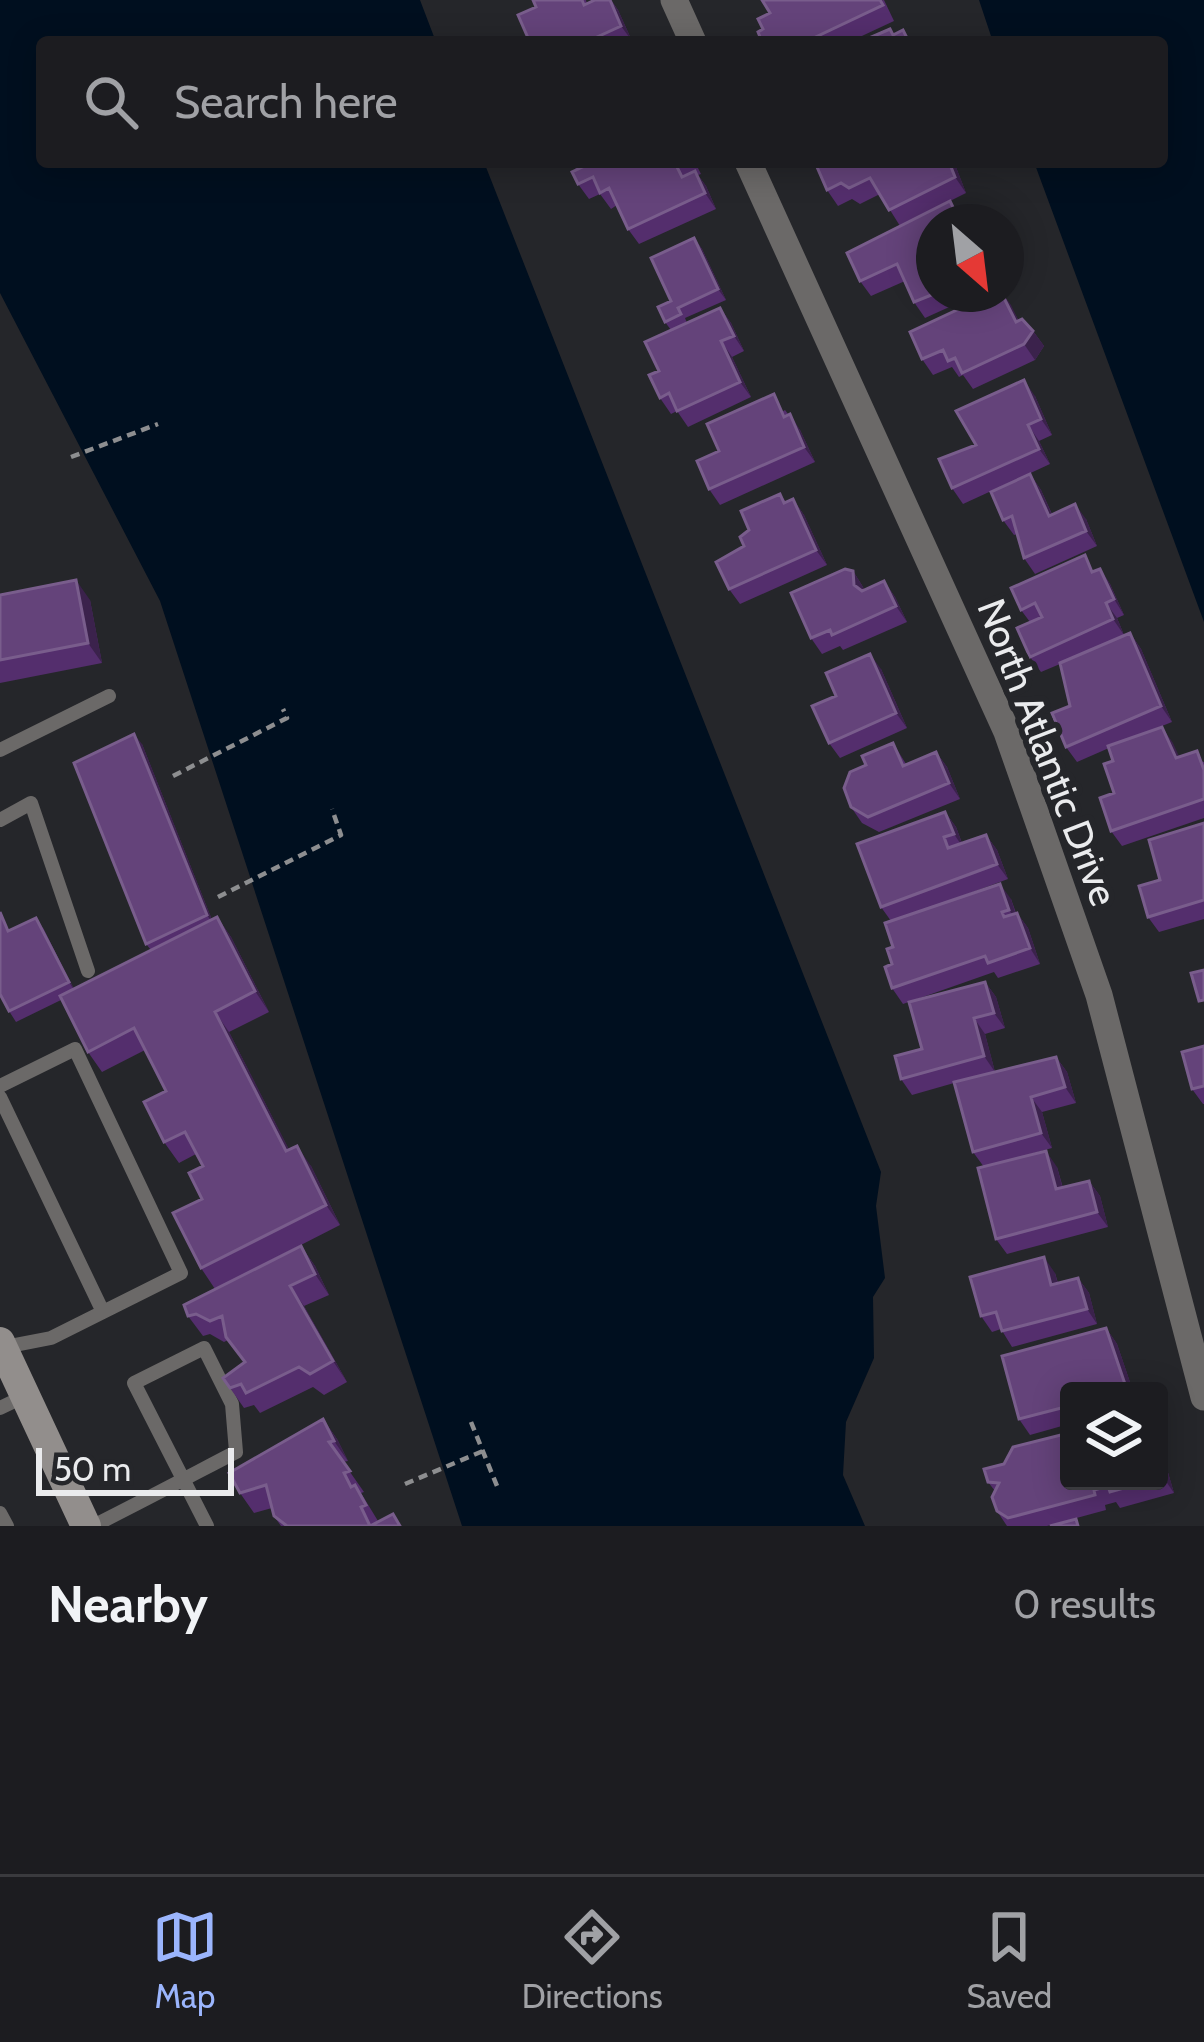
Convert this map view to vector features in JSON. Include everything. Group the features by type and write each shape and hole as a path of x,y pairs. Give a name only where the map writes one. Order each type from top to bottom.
{"main road":[{"path":"1,1345 13,1402 89,1526"}],"street":[{"path":"674,0 690,36"},
{"name":"North Atlantic Drive","path":"751,168 1006,732 1099,995 1204,1397"}],"lane":[{"path":"0,750 109,696"},
{"path":"0,820 31,803 88,971"},
{"path":"0,1085 75,1049 181,1273 51,1338 1,1345"},
{"path":"0,1097 104,1312"},
{"path":"89,1526 183,1479 236,1452 232,1404 204,1348 134,1383 183,1479 207,1526"},
{"path":"0,1513 7,1526"}],"path":[{"path":"71,457 158,424"},
{"path":"173,776 287,718 284,709"},
{"path":"218,898 341,835 332,809"},
{"path":"471,1422 497,1486"},
{"path":"405,1484 483,1451"}],"water":[{"path":"0,0 420,0 434,36 36,36 36,168 486,168 881,1172 876,1206 885,1278 873,1297 874,1358 846,1422 843,1475 865,1526 462,1526 160,601 0,293"},
{"path":"979,0 1204,0 1204,622 1036,168 1168,168 1168,36 991,36"}],"building":[{"path":"533,0 582,0 584,5 610,0 621,26 599,36 527,36 518,15 536,7"},
{"path":"762,0 880,0 883,5 818,36 760,36 763,29 758,19 770,13"},
{"path":"890,29 893,35 903,30 906,36 874,36"},
{"path":"580,168 678,168 682,177 695,171 705,193 628,229 609,188 600,193 593,177 578,184 572,172"},
{"path":"817,168 951,168 955,177 889,210 870,178 849,188 841,183 827,190"},
{"path":"916,218 916,301 897,264 860,281 847,253"},
{"path":"694,238 718,289 678,308 681,314 665,322 658,307 671,301 651,258"},
{"path":"720,308 734,336 721,341 740,382 677,411 669,393 660,398 649,375 659,371 645,342"},
{"path":"953,312 1011,312 1016,322 1022,319 1033,331 1024,344 962,373 955,358 948,361 943,350 922,359 910,332"},
{"path":"1024,380 1041,419 1028,425 1039,449 952,488 939,459 976,445 956,411"},
{"path":"774,394 784,417 790,414 804,447 709,489 697,461 719,451 707,424"},
{"path":"1030,474 1049,516 1075,504 1086,531 1024,558 1012,516 1003,520 991,492"},
{"path":"780,494 784,503 793,499 816,550 729,589 716,562 744,546 740,537 749,530 741,511"},
{"path":"1085,555 1092,572 1100,569 1114,599 1106,603 1113,619 1030,657 1017,628 1042,617 1035,603 1021,610 1011,588"},
{"path":"845,569 853,571 854,585 862,591 884,581 896,606 832,635 830,630 811,638 791,593"},
{"path":"76,580 88,643 0,660 0,595"},
{"path":"1130,633 1161,706 1066,747 1052,713 1070,706 1060,663"},
{"path":"870,654 896,713 829,743 812,706 836,696 826,673"},
{"path":"1162,727 1176,758 1197,751 1204,770 1204,799 1111,831 1100,798 1114,793 1104,764 1113,761 1108,746"},
{"path":"134,734 207,915 146,944 74,763"},
{"path":"893,743 903,766 936,752 949,783 868,817 851,807 844,788 850,772 866,765 862,756"},
{"path":"945,812 954,834 944,837 948,848 986,835 997,864 881,907 857,844"},
{"path":"1204,823 1204,900 1148,917 1139,886 1160,880 1149,840"},
{"path":"1000,884 1009,910 1002,912 1004,917 1017,913 1030,948 988,963 985,956 892,988 885,967 892,964 887,949 893,947 885,923"},
{"path":"0,912 8,931 36,918 69,982 9,1011 0,994"},
{"path":"217,917 255,991 215,1012 286,1151 297,1146 326,1205 201,1268 173,1213 202,1199 189,1173 203,1166 185,1132 164,1142 144,1102 166,1091 134,1028 88,1052 60,996"},
{"path":"1204,970 1204,1000 1199,1001 1191,973"},
{"path":"985,982 994,1013 974,1018 984,1056 901,1079 895,1056 922,1049 909,1002"},
{"path":"1204,1046 1204,1086 1192,1089 1182,1052"},
{"path":"1056,1057 1065,1087 1031,1097 1041,1133 973,1152 954,1082"},
{"path":"1046,1151 1056,1189 1089,1181 1097,1212 996,1239 978,1168"},
{"path":"301,1246 315,1274 290,1286 333,1361 310,1374 299,1367 246,1393 241,1384 230,1388 223,1378 245,1362 226,1337 222,1316 210,1321 196,1314 188,1316 184,1305"},
{"path":"1044,1257 1051,1285 1078,1278 1087,1309 1002,1331 996,1312 981,1316 970,1277"},
{"path":"1106,1328 1124,1382 1060,1382 1060,1408 1019,1419 1002,1356"},
{"path":"323,1419 334,1441 329,1442 350,1471 344,1473 351,1487 355,1485 366,1505 361,1507 370,1526 287,1526 274,1516 266,1485 240,1493 229,1473"},
{"path":"1060,1435 1060,1490 1094,1490 1095,1495 1008,1518 997,1511 992,1497 999,1483 988,1482 984,1469 1004,1464 1013,1447"},
{"path":"393,1514 400,1526 370,1526"},
{"path":"1076,1519 1078,1526 1050,1526"}]}
